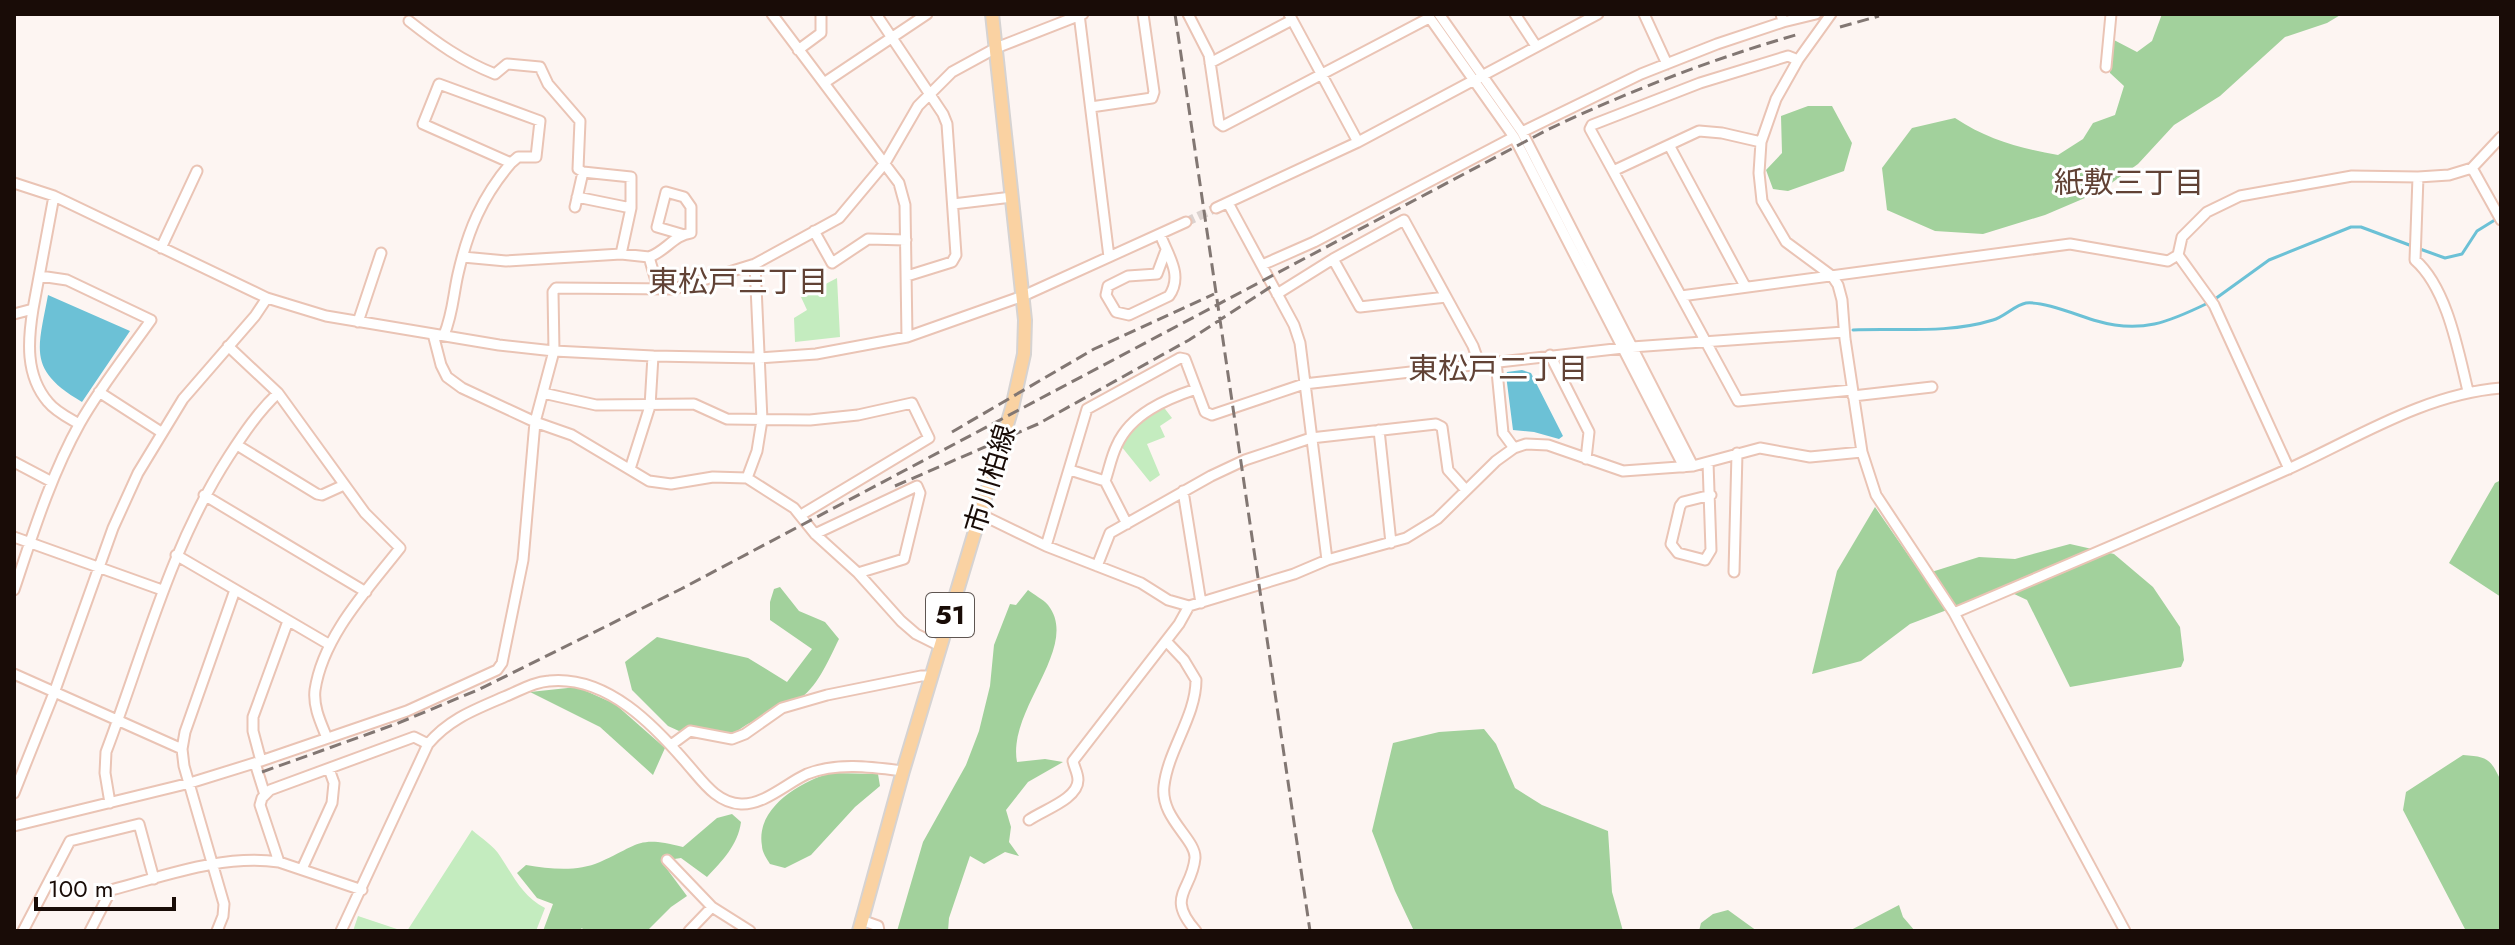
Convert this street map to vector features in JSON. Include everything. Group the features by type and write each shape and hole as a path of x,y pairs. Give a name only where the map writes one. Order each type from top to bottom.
{"main road":[{"name":"市川柏線","path":"860,926 1019,380 1025,337 1023,296 992,14"}],"street":[{"path":"772,14 885,163 903,194 907,337"},
{"path":"798,50 821,33 821,14"},
{"path":"876,14 947,124 956,255 952,262 907,276"},
{"path":"824,83 927,14"},
{"path":"14,826 190,783 258,762 407,711 497,670 502,663 523,560 535,422 554,351 553,292 556,288 674,289 755,264 839,218 885,163 928,93 952,72 996,48 1081,14 1109,257"},
{"path":"1091,107 1152,98 1154,92 1143,14"},
{"path":"1188,14 1206,47 1219,123 1223,126 1431,15 1518,134 1688,466"},
{"path":"1515,14 1536,46"},
{"path":"1216,208 1358,142 1598,14"},
{"path":"1644,14 1667,64"},
{"path":"1262,265 1314,242 1518,134 1667,64 1782,18 1816,14"},
{"path":"1831,14 1782,85 1761,142 1759,173 1762,201 1786,242 1832,276 1842,300 1862,452 1876,495 1954,613 2125,931"},
{"path":"2106,67 2111,14"},
{"path":"1210,63 1291,17 1358,142"},
{"path":"409,21 441,47 467,63 495,74 507,64 540,67 548,84 580,121 578,169 631,177 631,208 621,254"},
{"path":"1798,60 1788,56 1729,74 1592,125 1590,129 1738,401 1932,387"},
{"path":"511,163 423,124 439,84 540,121 536,157 518,157 490,187 481,203 463,257 453,313 439,334 441,365 447,377 462,388 535,422 572,435 649,481 660,484 713,477 747,478 801,515 815,534 858,573 901,621 916,634 940,646"},
{"path":"1613,171 1699,131 1761,142"},
{"path":"1681,296 2070,244 2168,261 2178,255 2182,237 2207,212 2240,196 2352,176 2449,175 2472,168 2501,137"},
{"path":"1669,145 1745,286"},
{"path":"2472,168 2499,216"},
{"path":"161,248 197,171"},
{"path":"583,172 576,202 631,208"},
{"path":"2418,177 2415,260 2429,272 2455,336 2468,391"},
{"path":"14,183 54,196 267,298 326,316 554,351 653,356 759,358 816,354 907,337 1023,296 1186,222"},
{"path":"463,257 506,261 621,254 649,257 660,254 681,234 691,233 691,207 684,197 666,192 657,227 681,234"},
{"path":"54,196 27,344 31,366 47,401 79,424"},
{"path":"953,204 1012,197"},
{"path":"1228,203 1300,343 1327,560"},
{"path":"1277,294 1404,220 1473,346 1479,363"},
{"path":"814,231 832,263 868,239 906,240"},
{"path":"1160,234 1166,250 1172,255 1174,285 1169,296 1124,316 1116,312 1106,295 1112,283 1128,276 1167,275 1174,285"},
{"path":"1157,274 1166,250"},
{"path":"358,322 381,253"},
{"path":"2178,255 2211,302 2289,469"},
{"path":"649,257 658,288"},
{"path":"1333,259 1360,307 1446,297"},
{"path":"747,478 757,451 762,420 755,264"},
{"path":"14,590 52,482 79,424 151,320 67,280 40,276"},
{"path":"14,793 125,499 161,432 198,379 255,316 267,298"},
{"path":"14,314 33,309"},
{"path":"1046,546 1087,409 1180,358 1185,359 1205,412 1212,415 1304,384 1627,347 1844,332"},
{"path":"228,346 278,393 365,513 400,548 330,645 315,692 316,709 327,738"},
{"path":"1550,355 1589,432 1586,459"},
{"path":"630,469 650,406 653,356"},
{"path":"1496,361 1503,433 1514,448"},
{"path":"1954,613 2289,469 2382,423 2468,391 2501,388"},
{"path":"1127,524 1105,481 1117,443 1137,419 1163,400 1196,389"},
{"path":"99,392 161,432"},
{"path":"110,803 105,773 106,752 176,555 204,495 259,412 278,393"},
{"path":"543,393 596,405 694,404 727,419 762,420 846,416 912,403 929,438 801,515"},
{"path":"1097,566 1110,533 1245,460 1311,438 1436,424 1442,427 1448,470 1465,489"},
{"path":"1379,430 1391,543"},
{"path":"980,514 1046,546 1141,583 1168,600 1189,606 1327,560 1391,543 1422,529 1437,519 1481,473 1514,448 1536,442 1623,471 1688,466 1760,448 1810,457 1862,452"},
{"path":"237,445 317,494 322,495 344,485"},
{"path":"1734,572 1737,453"},
{"path":"14,462 52,482"},
{"path":"1708,462 1711,495 1711,550 1705,560 1678,553 1671,544 1680,506 1683,502 1711,495"},
{"path":"1070,470 1105,481"},
{"path":"815,534 917,486 920,493 904,559 858,573"},
{"path":"1183,491 1201,603"},
{"path":"204,495 366,592"},
{"path":"14,537 162,590"},
{"path":"176,555 330,645"},
{"path":"217,931 224,904 184,766 182,749 185,732 235,590"},
{"path":"1029,820 1064,800 1076,789 1078,777 1073,761 1188,613 1189,606"},
{"path":"265,795 253,717 288,621"},
{"path":"1166,641 1184,660 1196,680 1163,787 1172,821 1194,851 1181,901 1186,918 1196,931"},
{"path":"14,674 182,749"},
{"path":"671,745 690,731 732,739 745,734 782,708 827,695 932,676"},
{"path":"341,931 428,744 457,717 535,683 566,680 587,684 609,695 644,719 712,792 726,801 741,804 753,802 810,773 832,768 865,766 903,771"},
{"path":"279,862 260,805 270,790 414,737 428,744"},
{"path":"302,869 332,803 334,783 329,769"},
{"path":"23,931 70,841 139,824 154,879"},
{"path":"90,931 111,890 213,864 250,858 279,862 362,890"},
{"path":"667,860 712,907 750,931"},
{"path":"689,931 712,907"},
{"path":"860,926 878,926 879,931"}],"green space":[{"path":"2162,14 2342,14 2327,23 2285,37 2220,96 2174,125 2138,164 2099,192 2045,215 1983,234 1935,231 1887,210 1882,168 1912,128 1955,118 2005,142 2058,155 2083,139 2093,123 2115,115 2124,86 2110,73 2108,46 2114,40 2137,52 2152,41"},
{"path":"1808,106 1832,106 1852,143 1844,171 1788,191 1773,189 1766,170 1782,153 1781,116"},
{"path":"837,278 840,337 795,342 794,318 807,310 801,297"},
{"path":"1162,405 1172,418 1160,426 1165,437 1147,444 1160,475 1150,482 1121,446 1138,423"},
{"path":"2501,480 2501,597 2449,563 2495,483"},
{"path":"1875,507 1922,575 1979,557 2015,559 2070,544 2114,554 2153,587 2180,627 2184,660 2181,667 2070,687 2027,600 2012,593 1976,599 1910,624 1861,661 1812,674 1837,571"},
{"path":"780,587 799,611 825,622 839,639 818,678 801,698 748,724 733,735 695,726 679,731 668,726 632,690 625,662 657,637 748,658 787,682 812,649 770,620 770,602 774,589"},
{"path":"1028,590 1048,605 1056,622 1056,640 1022,721 1017,742 1017,762 1045,759 1063,762 1028,782 1006,810 1011,827 1009,842 1019,856 1005,852 984,864 970,856 949,918 948,931 897,931 923,842 966,765 979,731 990,686 994,645 1010,604 1016,605"},
{"path":"577,687 615,704 665,748 653,775 600,727 530,692"},
{"path":"1484,729 1496,744 1515,788 1542,805 1608,831 1612,892 1623,931 1414,931 1372,831 1393,743 1439,732"},
{"path":"2463,755 2487,760 2501,781 2501,931 2466,931 2403,810 2406,792"},
{"path":"831,773 878,774 880,786 855,807 811,855 785,868 770,864 763,851 762,832 773,808 807,782"},
{"path":"732,814 741,822 737,838 707,877 681,858 661,861 687,896 647,931 584,931 582,928 579,931 543,931 553,904 537,898 517,873 526,865 564,869 591,865 647,842 683,847 717,818"},
{"path":"472,830 497,852 524,892 545,908 536,931 407,931"},
{"path":"1899,905 1903,917 1915,931 1849,931"},
{"path":"1728,910 1757,931 1699,931 1701,923 1713,914"},
{"path":"358,916 403,931 353,931"}],"water":[{"path":"48,295 130,331 82,402 52,380 44,369 40,345"},
{"path":"1522,370 1531,373 1563,436 1559,439 1513,430 1506,375 1507,372"}],"waterway":[{"path":"2420,249 2445,258 2462,254 2477,231 2498,218"},
{"path":"2215,299 2269,260 2351,227 2361,227 2412,246"},
{"path":"1853,330 1959,327 1993,320 2026,303 2052,306 2113,325 2141,326 2180,316 2208,303"}],"tunnel":[{"path":"1186,222 1216,208"}],"railway":[{"path":"1175,14 1310,931"},
{"path":"1840,27 1879,16"},
{"path":"262,772 396,724 480,689 681,589 1547,130 1671,77 1799,34"},
{"path":"895,486 1038,424 1189,340 1275,284"},
{"path":"952,432 1094,349 1214,294"}],"district":[{"name":"紙敷三丁目","path":"2129,182"},
{"name":"東松戸三丁目","path":"738,281"},
{"name":"東松戸二丁目","path":"1498,368"}]}
